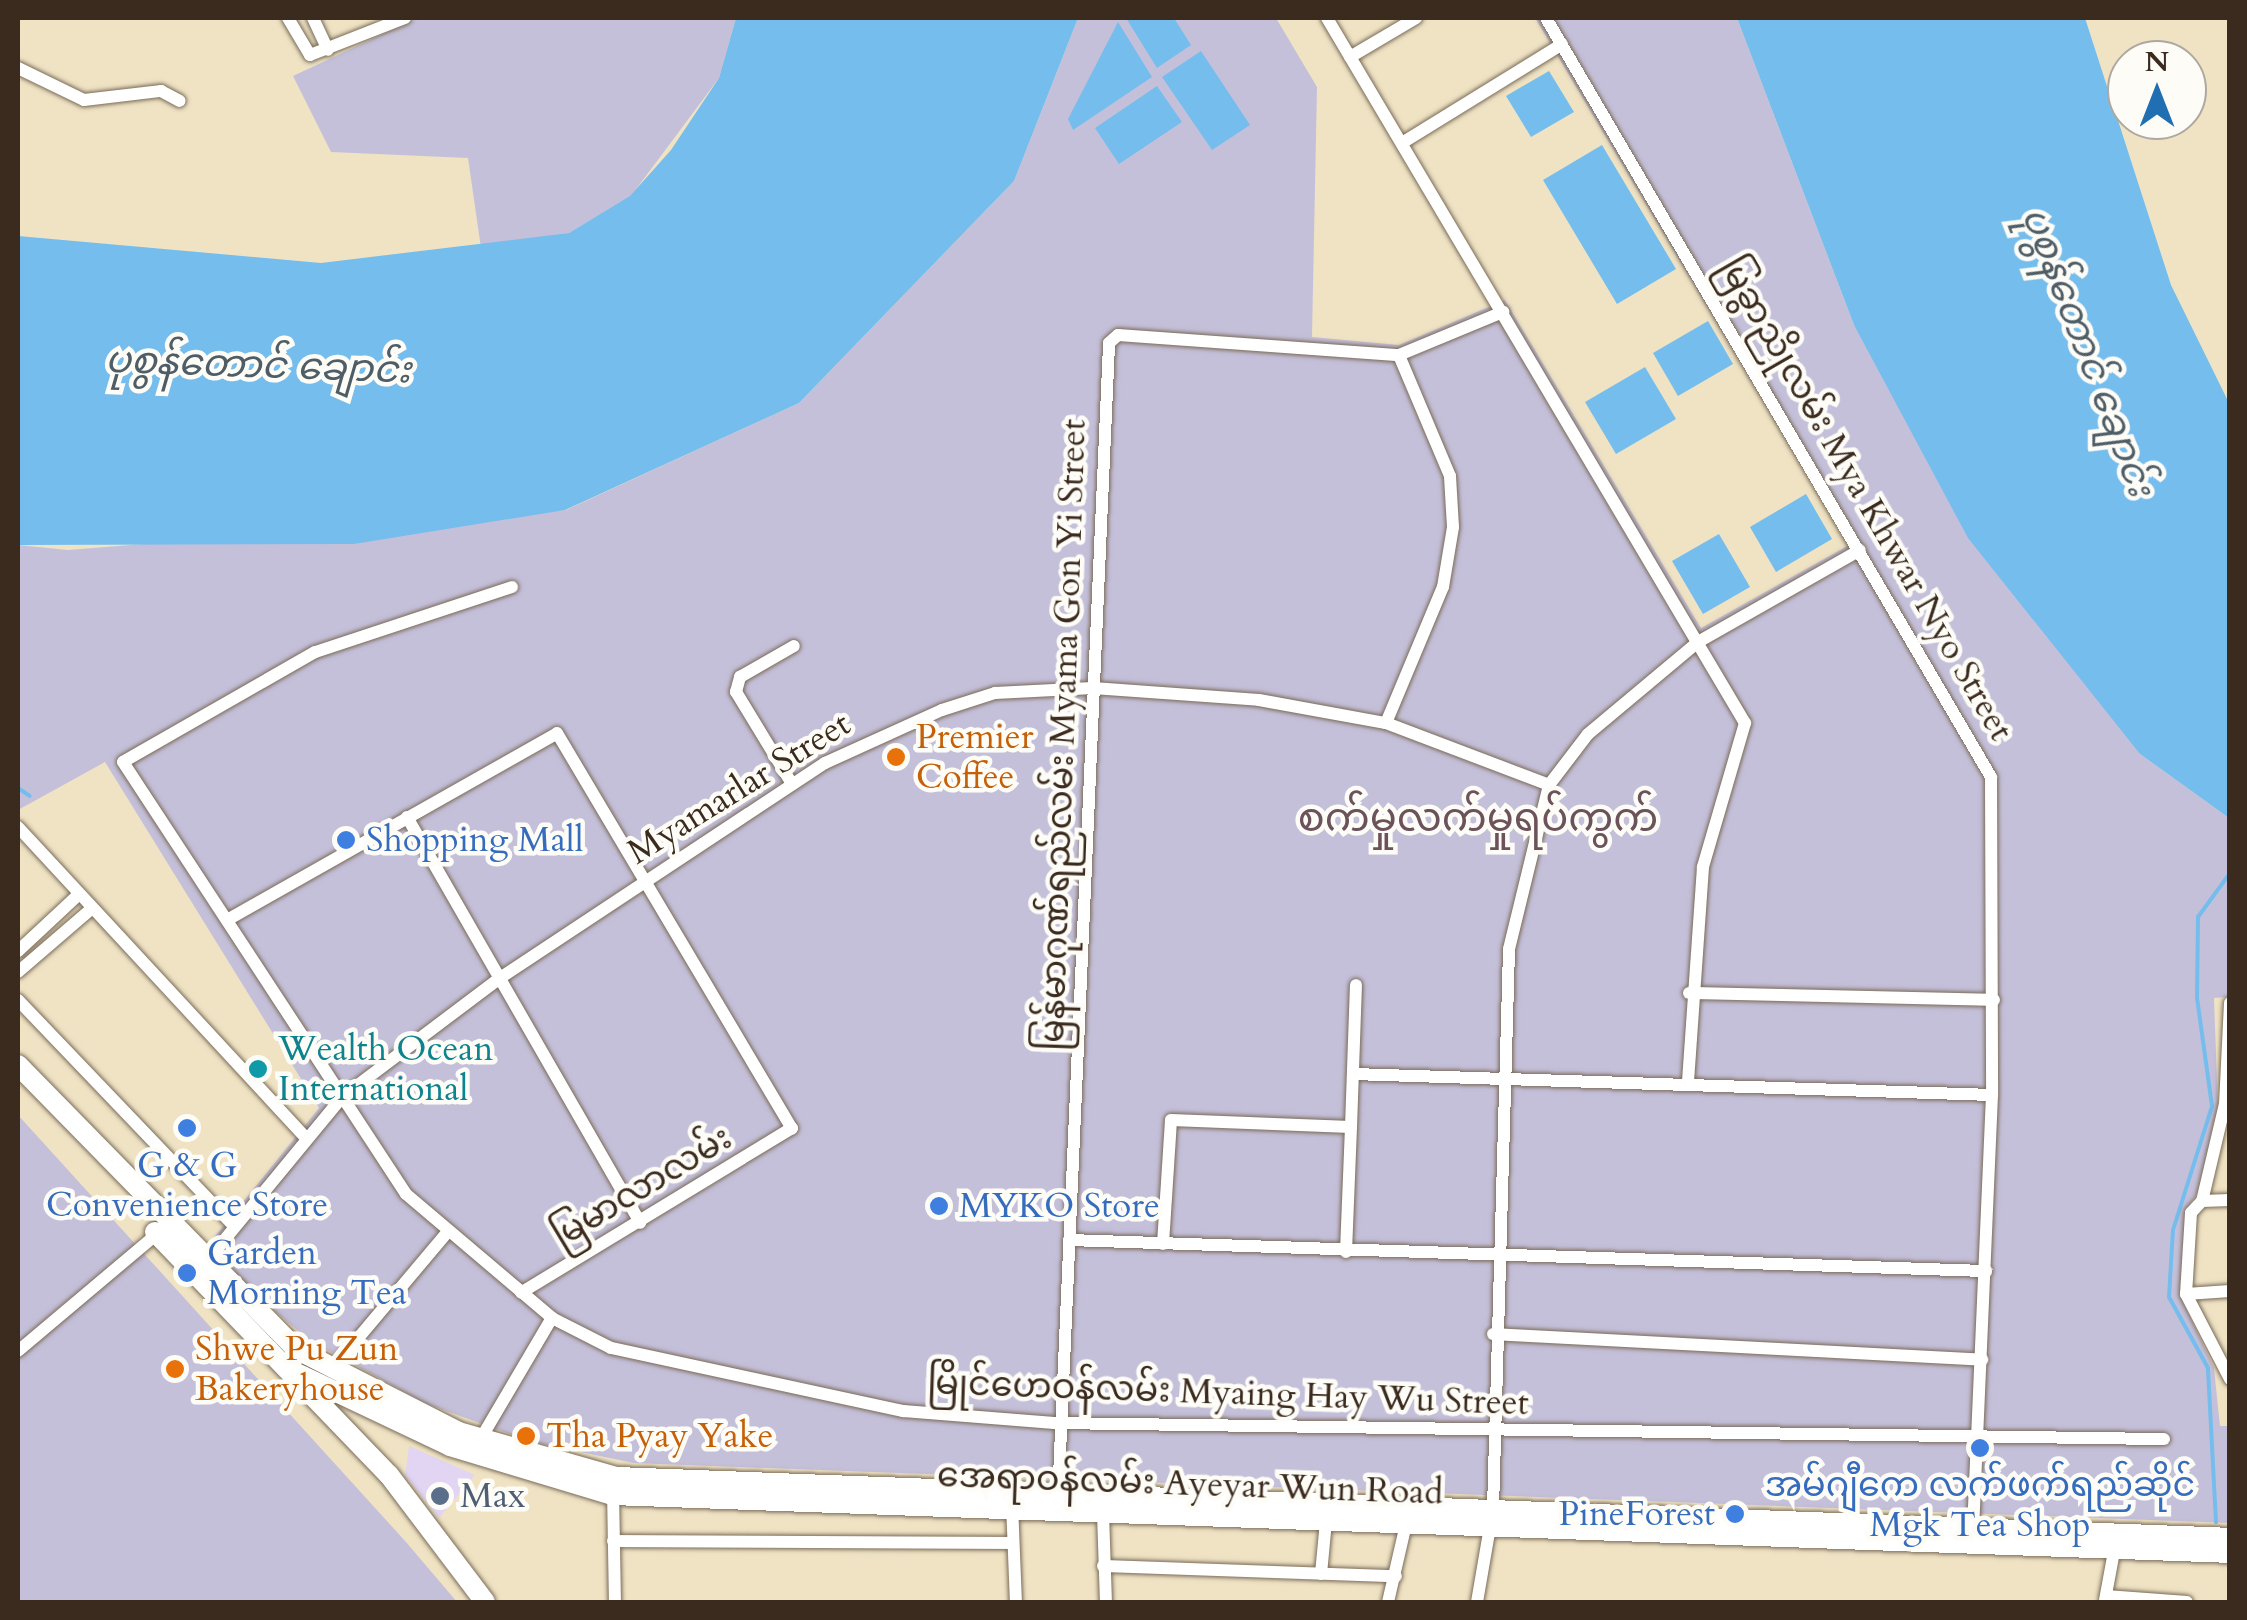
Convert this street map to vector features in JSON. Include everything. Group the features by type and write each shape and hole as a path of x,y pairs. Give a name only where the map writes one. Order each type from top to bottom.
{"main road":[{"path":"18,1065 390,1475 485,1602"},
{"path":"18,1084 157,1234 199,1268"},
{"path":"289,1360 333,1368 421,1423"},
{"path":"289,1360 421,1423"},
{"name":"အေရာဝန်လမ်း Ayeyar Wun Road","path":"421,1423 614,1486"},
{"name":"အေရာဝန်လမ်း Ayeyar Wun Road","path":"421,1423 614,1486 2115,1541"},
{"name":"အေရာဝန်လမ်း Ayeyar Wun Road","path":"1057,1503 1103,1513 1406,1524 1492,1518"},
{"path":"2115,1541 2230,1538"},
{"path":"2115,1541 2230,1554"}],"street":[{"path":"288,18 310,56 405,18"},
{"path":"313,18 328,50"},
{"path":"1326,18 1745,723 1702,867 1689,993 1688,1083"},
{"path":"1350,57 1416,18"},
{"name":"မြခွာညိုလမ်း Mya Khwar Nyo Street","path":"1546,18 1992,777 1992,1094 1972,1537"},
{"path":"1402,144 1562,44"},
{"path":"18,68 84,100 161,91 180,101"},
{"path":"1386,723 1443,587 1453,527 1450,476 1399,355 1503,312"},
{"name":"မြန်မာဂုဏ်ရည်လမ်း Myama Gon Yi Street","path":"1057,1503 1055,1423 1069,1240 1109,343 1118,335 1399,355"},
{"path":"1477,1602 1492,1518 1493,1334 1509,950 1549,784 1588,734 1698,642 1860,550"},
{"name":"မြိုင်ဟေဝန်လမ်း Myaing Hay Wu Street","path":"512,586 315,652 122,762 406,1194 446,1234 552,1318 611,1348 800,1392 1055,1423 1492,1434 2164,1439"},
{"path":"792,784 736,692 740,676 794,646"},
{"name":"Myamarlar Street","path":"199,1268 342,1096 500,978 792,784 857,744 942,710 995,694 1093,688 1259,700 1386,723 1549,784"},
{"path":"227,920 557,733 650,880"},
{"path":"407,817 640,1223"},
{"path":"18,827 77,896 305,1137"},
{"name":"မြမာလာလမ်း","path":"521,1293 792,1131 650,880"},
{"path":"18,952 77,896"},
{"path":"18,972 90,910"},
{"path":"1346,1252 1356,985"},
{"path":"1689,993 1994,1000"},
{"path":"18,1000 233,1225"},
{"path":"2230,1003 2227,1104 2202,1201 2191,1213 2186,1294 2230,1378"},
{"path":"1353,1074 1992,1094"},
{"path":"1163,1244 1171,1120 1351,1127"},
{"path":"2202,1201 2230,1200"},
{"path":"18,1351 157,1234"},
{"path":"333,1368 446,1234"},
{"path":"1069,1240 1986,1271"},
{"path":"2186,1294 2230,1292"},
{"path":"480,1440 552,1318"},
{"path":"1493,1334 1982,1360"},
{"path":"614,1486 615,1602"},
{"path":"1012,1501 1016,1602"},
{"path":"1103,1513 1106,1602"},
{"path":"1321,1574 1326,1521"},
{"path":"1388,1602 1406,1524"},
{"path":"2115,1541 2105,1599 2187,1602"},
{"path":"613,1542 1012,1543"},
{"path":"1103,1566 1396,1576"}],"shaded area":[{"path":"417,18 736,18 719,78 631,196 569,233 481,248 468,158 331,152 293,76"},
{"path":"1078,18 1276,18 1317,87 1312,337 1399,345 1505,300 1701,628 1849,545 1535,18 1737,18 1854,325 2140,754 2229,818 2229,997 2214,998 2218,1109 2200,1189 2186,1210 2180,1295 2214,1368 2220,1426 2229,1426 2229,1523 634,1463 532,1442 427,1404 309,1340 203,1251 319,1108 105,762 18,810 18,545 68,550 566,510 799,403 1014,181"},
{"path":"18,1115 406,1542 457,1602 18,1602"},
{"name":"Max","path":"409,1446 475,1475 439,1518 405,1475"}],"water":[{"name":"ပုစွန်တောင် ချောင်း","path":"736,18 1078,18 1014,181 799,403 565,510 354,544 18,545 18,236 321,263 569,233 630,196 671,150 719,78"},
{"path":"1126,18 1174,18 1191,45 1157,68"},
{"name":"ပုစွန်တောင် ချောင်း","path":"1737,18 2085,18 2107,86 2107,140 2124,140 2171,285 2229,403 2229,818 2140,754 1968,538 1854,325"},
{"path":"1118,22 1152,77 1073,130 1068,119"},
{"path":"1201,51 1250,125 1212,150 1162,77"},
{"path":"1549,71 1574,112 1531,137 1506,96"},
{"path":"1157,86 1182,122 1119,164 1095,128"},
{"path":"1602,145 1676,269 1617,304 1543,180"},
{"path":"1708,321 1733,364 1678,396 1653,353"},
{"path":"1645,367 1676,419 1616,454 1585,402"},
{"path":"1806,494 1832,539 1776,572 1750,527"},
{"path":"1719,534 1750,587 1703,614 1672,561"}],"waterway":[{"path":"18,788 30,796"},
{"path":"2216,1522 2208,1368 2169,1297 2173,1230 2212,1106 2197,998 2198,917 2230,873"}],"place":[{"name":"Premier Coffee","path":"896,757"},
{"name":"Shopping Mall","path":"346,840"},
{"name":"Wealth Ocean International","path":"258,1069"},
{"name":"G & G Convenience Store","path":"187,1128"},
{"name":"MYKO Store","path":"939,1206"},
{"name":"Garden Morning Tea","path":"187,1273"},
{"name":"Shwe Pu Zun Bakeryhouse","path":"175,1369"},
{"name":"Tha Pyay Yake","path":"526,1436"},
{"name":"အမ်ဂျီကေ လက်ဖက်ရည်ဆိုင် Mgk Tea Shop","path":"1980,1448"},
{"name":"Max","path":"440,1496"},
{"name":"PineForest","path":"1735,1514"}],"district":[{"name":"စက်မှုလက်မှုရပ်ကွက်","path":"1478,819"}]}
